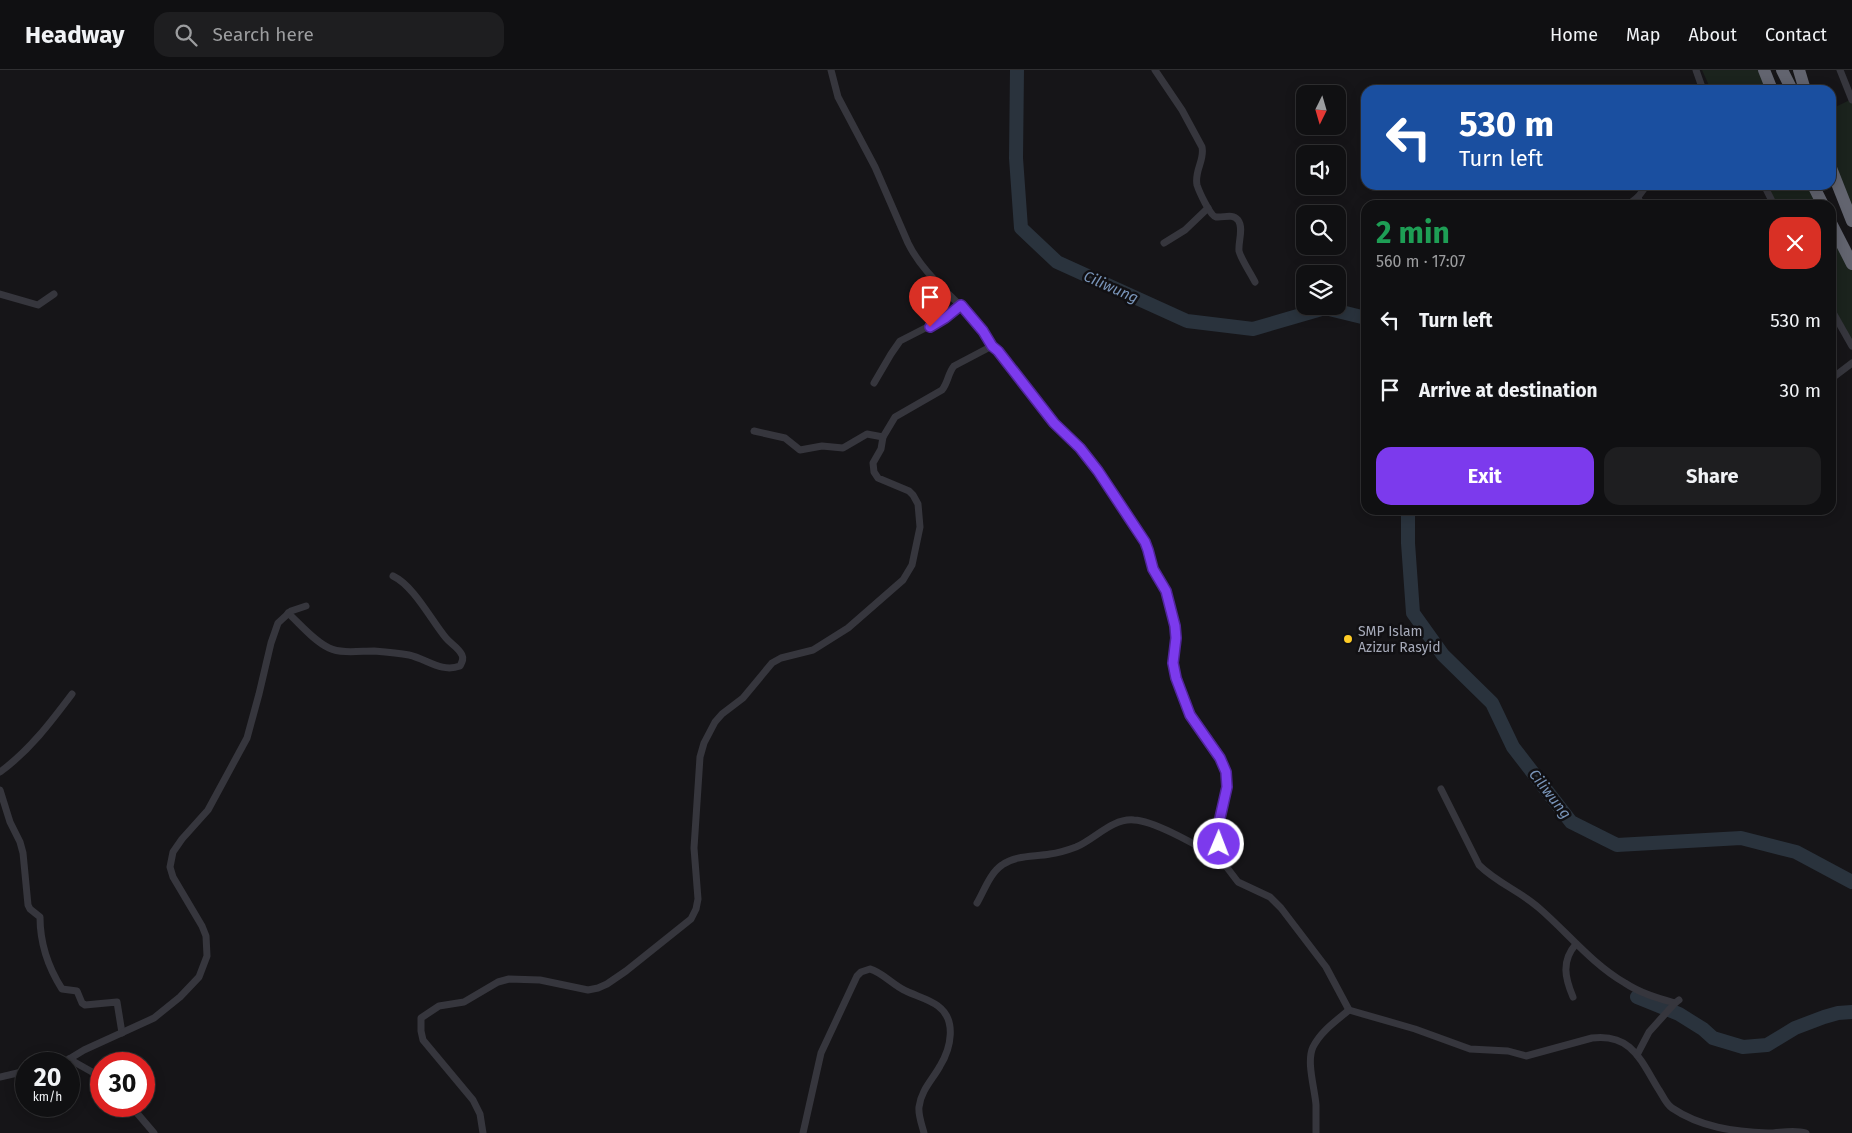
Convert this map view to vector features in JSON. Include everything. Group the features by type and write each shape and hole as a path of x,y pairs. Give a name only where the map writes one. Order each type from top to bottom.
{"highway":[{"path":"1764,70 1770,85"},
{"path":"1782,70 1790,85"},
{"path":"1799,70 1804,85"},
{"path":"1836,181 1852,221"},
{"path":"1836,187 1852,221"},
{"path":"1836,233 1852,264"}],"street":[{"path":"831,70 838,96 875,167 910,247 928,273 961,305 983,331 992,346 998,351 1054,423 1080,448 1118,498 1147,547 1153,569 1166,591 1175,626 1176,638 1173,663 1176,678 1190,715 1220,758 1226,772 1227,787 1221,809 1219,827 1222,859"},
{"path":"1155,70 1182,110 1202,147 1203,154 1196,179 1201,194 1212,215 1230,216 1238,221 1240,226 1239,250 1255,282"},
{"path":"1696,70 1701,85"},
{"path":"1840,70 1852,100"},
{"path":"1634,200 1644,190"},
{"path":"1164,243 1185,230 1208,208"},
{"path":"0,294 38,305 54,294"},
{"path":"874,383 900,341 945,318 961,305"},
{"path":"1836,318 1852,346"},
{"path":"483,1133 480,1114 473,1100 423,1040 421,1018 439,1006 464,1002 498,982 509,978 540,980 588,990 598,988 616,978 688,922 696,909 698,899 694,862 701,754 704,743 715,722 722,714 743,698 772,663 786,656 813,650 848,628 860,620 903,580 912,565 920,527 918,504 909,491 881,480 876,476 873,462 881,449 883,437 895,416 942,390 954,366 992,346"},
{"path":"1836,375 1852,363"},
{"path":"754,431 785,438 800,450 822,446 843,448 867,434 883,437"},
{"path":"288,613 316,638 338,651 375,651 409,655 424,659 446,669 460,666 463,660 458,649 448,640 409,590 399,579 393,576"},
{"path":"80,1054 149,1021 169,1007 196,982 202,971 207,953 204,931 173,877 170,867 171,859 179,842 211,805 244,744 253,720 274,634 280,620 288,613 306,606"},
{"path":"0,772 51,722 72,694"},
{"path":"1441,789 1480,865 1495,879 1538,907 1574,947 1612,975 1649,996 1673,1004 1649,1032 1637,1054"},
{"path":"0,790 10,822 23,853 28,905 40,917 42,942 57,982 62,989 76,992 82,1004 116,1002 122,1033"},
{"path":"977,903 996,871 1006,862 1022,857 1051,854 1076,847 1112,825 1128,820 1140,820 1153,824 1222,859 1238,882 1270,897 1281,908 1326,966 1349,1010 1415,1029 1470,1050 1492,1049 1526,1056 1579,1041 1601,1037 1624,1042 1631,1046 1637,1054 1668,1105 1697,1121 1718,1128 1736,1131 1766,1133 1795,1131 1806,1133"},
{"path":"1573,997 1565,971 1574,947"},
{"path":"803,1133 823,1046 857,976 861,972 870,970 874,970 900,988 935,1004 944,1012 949,1021 950,1036 948,1048 941,1066 927,1084 919,1107 919,1118 924,1133"},
{"path":"1316,1133 1316,1105 1311,1067 1313,1047 1328,1027 1349,1010"},
{"path":"0,1077 15,1074"},
{"path":"140,1117 154,1133"}],"shaded area":[{"path":"1702,70 1764,70 1770,85 1709,85"},
{"path":"1852,99 1852,221 1836,180 1836,107"},
{"path":"1766,190 1816,190 1820,200 1772,200"},
{"path":"1836,233 1852,264 1852,345 1836,318"}],"waterway":[{"name":"Ciliwung","path":"1017,70 1016,158 1021,228 1057,262 1187,321 1253,329 1325,308 1361,317"},
{"name":"Ciliwung","path":"1408,515 1413,613 1443,655 1492,703 1513,747 1571,822 1617,845 1741,838 1796,852 1852,882"},
{"path":"1637,997 1679,1014 1703,1029 1713,1038 1743,1047 1767,1045 1795,1028 1838,1013 1852,1012"}],"place":[{"name":"SMP Islam Azizur Rasyid","path":"1348,639"}],"route":[{"path":"930,327 961,305 1054,423 1080,448 1098,471 1118,498 1145,542 1153,569 1166,591 1175,626 1176,638 1173,670 1190,715 1220,758 1226,772 1227,787 1221,809 1219,844"}]}
